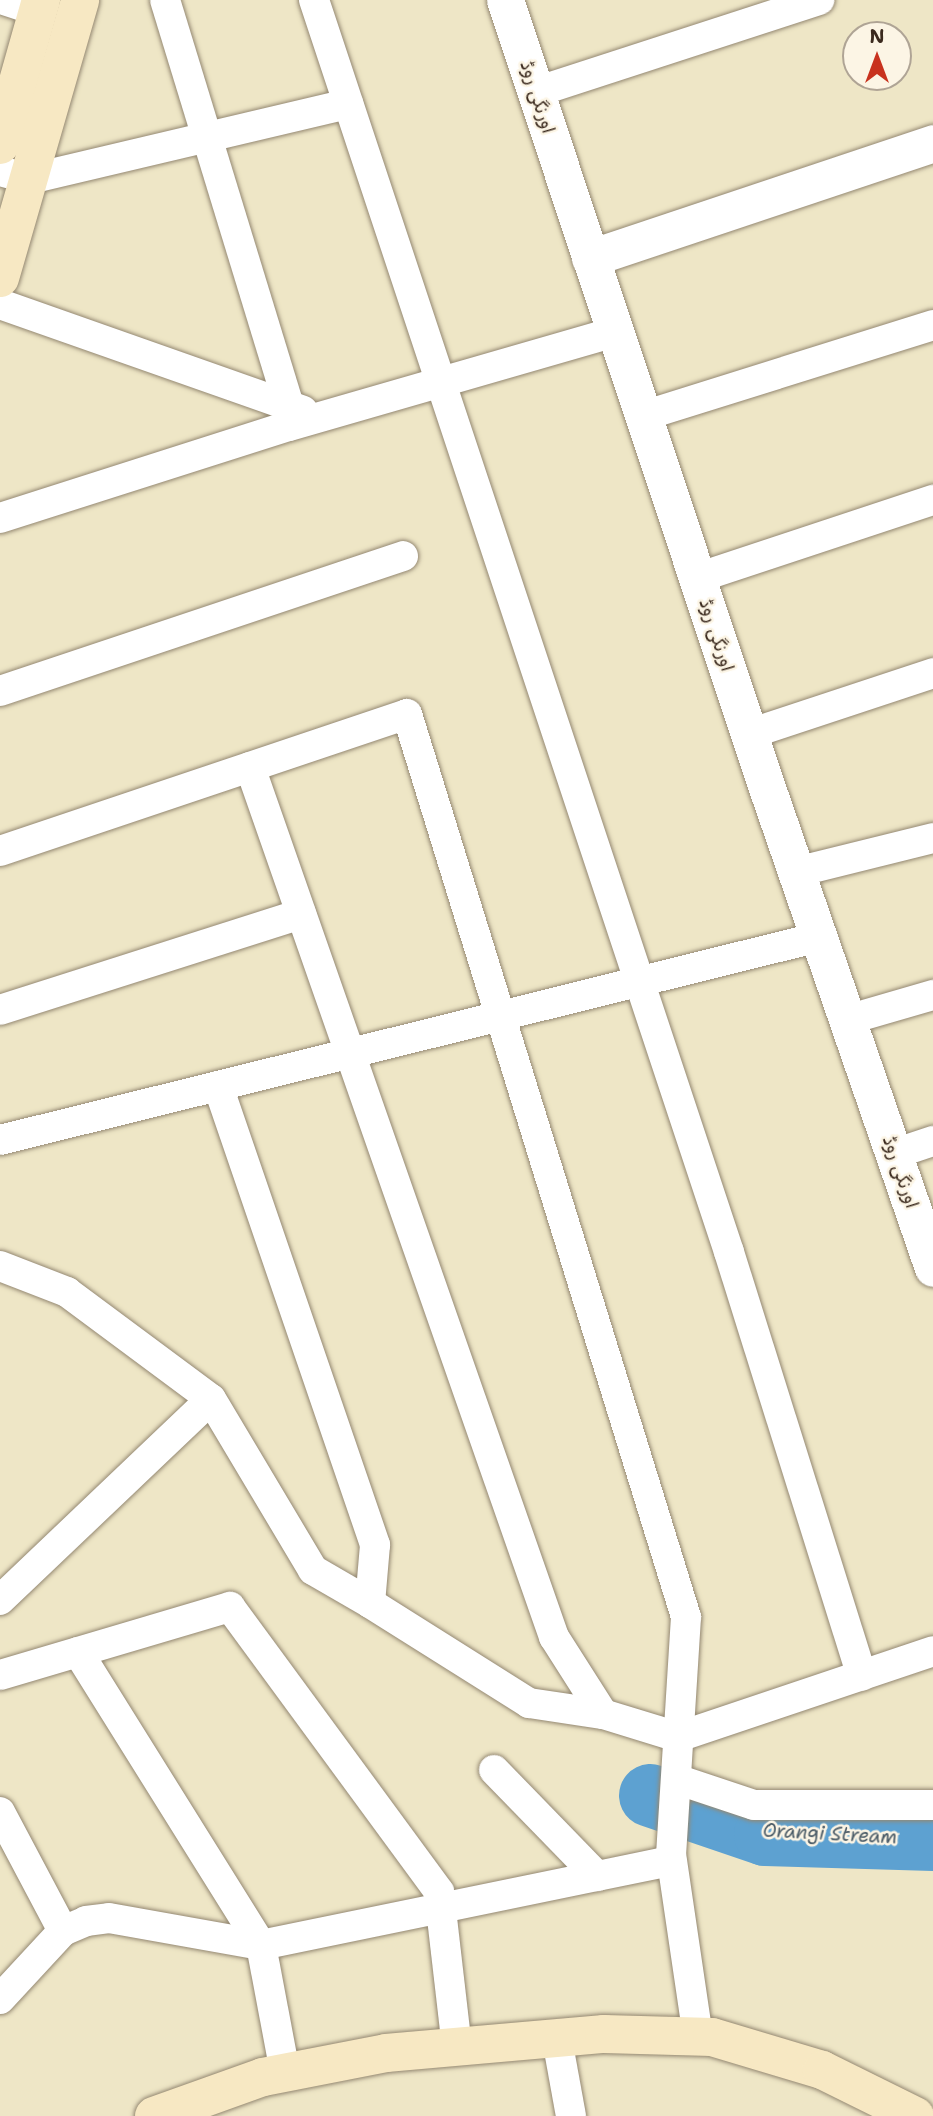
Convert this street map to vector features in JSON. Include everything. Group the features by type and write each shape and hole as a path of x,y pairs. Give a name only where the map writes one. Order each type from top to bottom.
{"main road":[{"path":"0,278 15,175 80,0"},
{"path":"0,145 28,4"},
{"path":"154,2116 285,2072 386,2053 557,2039 698,2036 822,2070 896,2111"}],"street":[{"path":"165,0 289,406"},
{"path":"314,0 639,982 862,1676"},
{"name":"اورنگی روڈ","path":"505,0 749,734 933,1268"},
{"path":"536,92 819,0"},
{"path":"15,175 206,137 348,104"},
{"path":"590,258 933,143"},
{"path":"0,304 320,417"},
{"path":"643,416 933,325"},
{"path":"0,518 320,417 615,332"},
{"path":"697,578 933,500"},
{"path":"0,691 403,556"},
{"path":"749,734 933,673"},
{"path":"0,851 408,714 686,1617 672,1858 698,2036"},
{"path":"250,767 554,1637 603,1714"},
{"path":"796,872 933,838"},
{"path":"0,1010 301,914"},
{"path":"0,1140 819,937"},
{"path":"847,1020 933,995"},
{"path":"218,1086 374,1545 370,1603"},
{"path":"894,1154 933,1141"},
{"path":"0,1266 67,1292 211,1399 313,1570 529,1703 603,1714 678,1737 933,1651"},
{"path":"0,1600 211,1399"},
{"path":"0,1675 230,1607 439,1892 457,2047"},
{"path":"78,1652 261,1945 285,2072"},
{"path":"494,1770 597,1876"},
{"path":"677,1786 754,1805 933,1805"},
{"path":"0,1812 63,1931"},
{"path":"4,1986 63,1931 86,1921 109,1918 261,1945 672,1858"},
{"path":"557,2039 571,2116"}],"waterway":[{"name":"Orangi Stream","path":"650,1795 765,1834 933,1839"}]}
